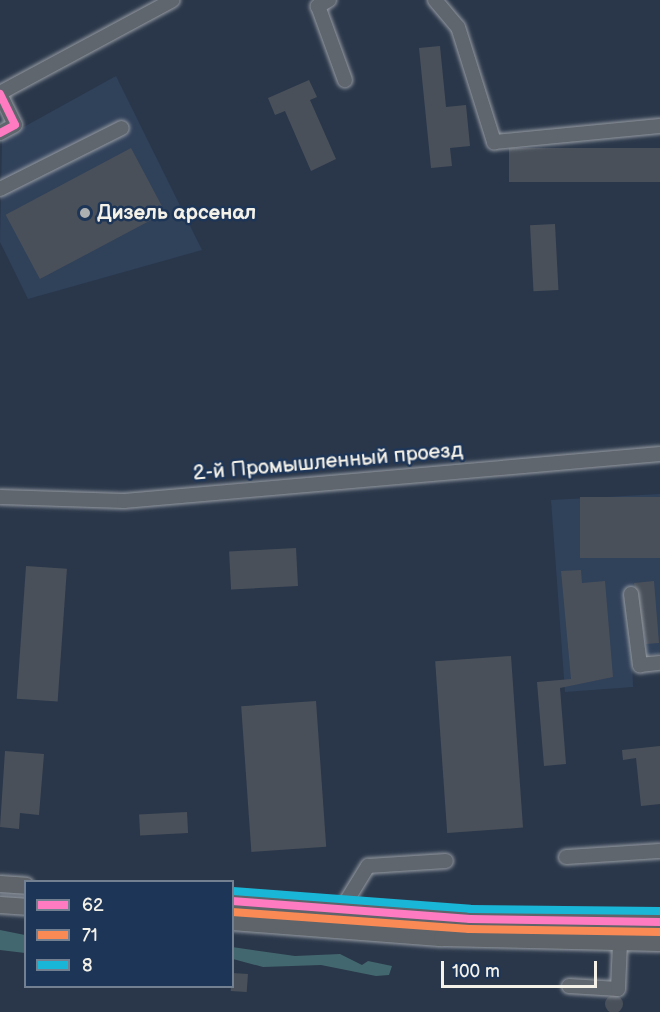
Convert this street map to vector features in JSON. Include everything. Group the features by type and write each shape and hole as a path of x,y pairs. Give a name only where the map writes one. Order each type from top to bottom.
{"main road":[{"path":"0,884 24,886"},
{"path":"234,902 470,919 660,922"},
{"path":"0,905 24,907"},
{"path":"234,922 442,938 660,943"}],"street":[{"path":"0,133 15,125 0,94 173,0"},
{"path":"329,0 318,6 345,80"},
{"path":"435,0 458,27 494,142 660,126"},
{"path":"0,189 122,129"},
{"name":"2-й Промышленный проезд","path":"0,497 124,501 660,454"},
{"path":"631,594 640,665 660,663"},
{"path":"566,857 660,851"},
{"path":"341,910 368,866 446,861"},
{"path":"569,986 618,988 620,943"}],"shaded area":[{"name":"Дизель арсенал","path":"116,76 202,250 28,299 0,242 2,139"},
{"path":"660,494 660,654 632,656 633,687 565,692 551,500"}],"green space":[{"path":"234,908 493,927 660,929 660,937 460,933 234,916"},
{"path":"0,930 24,935 24,953 0,950"},
{"path":"234,947 295,956 340,954 362,965 368,961 392,966 389,975 376,976 321,965 263,967 234,959"}],"building":[{"path":"440,46 446,107 466,105 470,146 450,148 452,166 431,168 419,48"},
{"path":"309,80 317,97 310,100 336,159 311,171 285,111 275,115 268,98"},
{"name":"Дизель арсенал","path":"131,148 165,212 40,279 6,215"},
{"path":"509,148 660,148 660,182 509,182"},
{"path":"555,224 558,290 533,291 530,225"},
{"path":"580,497 660,497 660,558 580,558"},
{"path":"296,548 298,586 231,589 229,552"},
{"path":"26,566 67,569 58,702 17,699"},
{"path":"581,570 582,583 605,581 613,677 560,688 566,764 544,766 537,682 571,679 561,571"},
{"path":"654,581 659,643 646,644 634,583"},
{"path":"511,656 523,828 447,833 435,661"},
{"path":"316,701 326,847 251,852 241,706"},
{"path":"660,746 660,804 641,806 636,758 623,760 622,750"},
{"path":"5,751 44,754 39,815 20,813 19,829 0,827"},
{"path":"187,812 188,833 140,835 139,815"},
{"path":"234,973 248,974 247,992 231,991 231,988 234,988"},
{"path":"610,995 618,995 623,1000 621,1011 610,1013 605,1008 605,1000"}],"transit line":[{"name":"62","path":"0,94 15,125 0,133"},
{"name":"8","path":"234,891 470,909 660,911"},
{"name":"62","path":"234,901 470,919 660,922"},
{"name":"71","path":"234,912 469,929 660,932"}],"place":[{"name":"Дизель арсенал","path":"85,213"}]}
